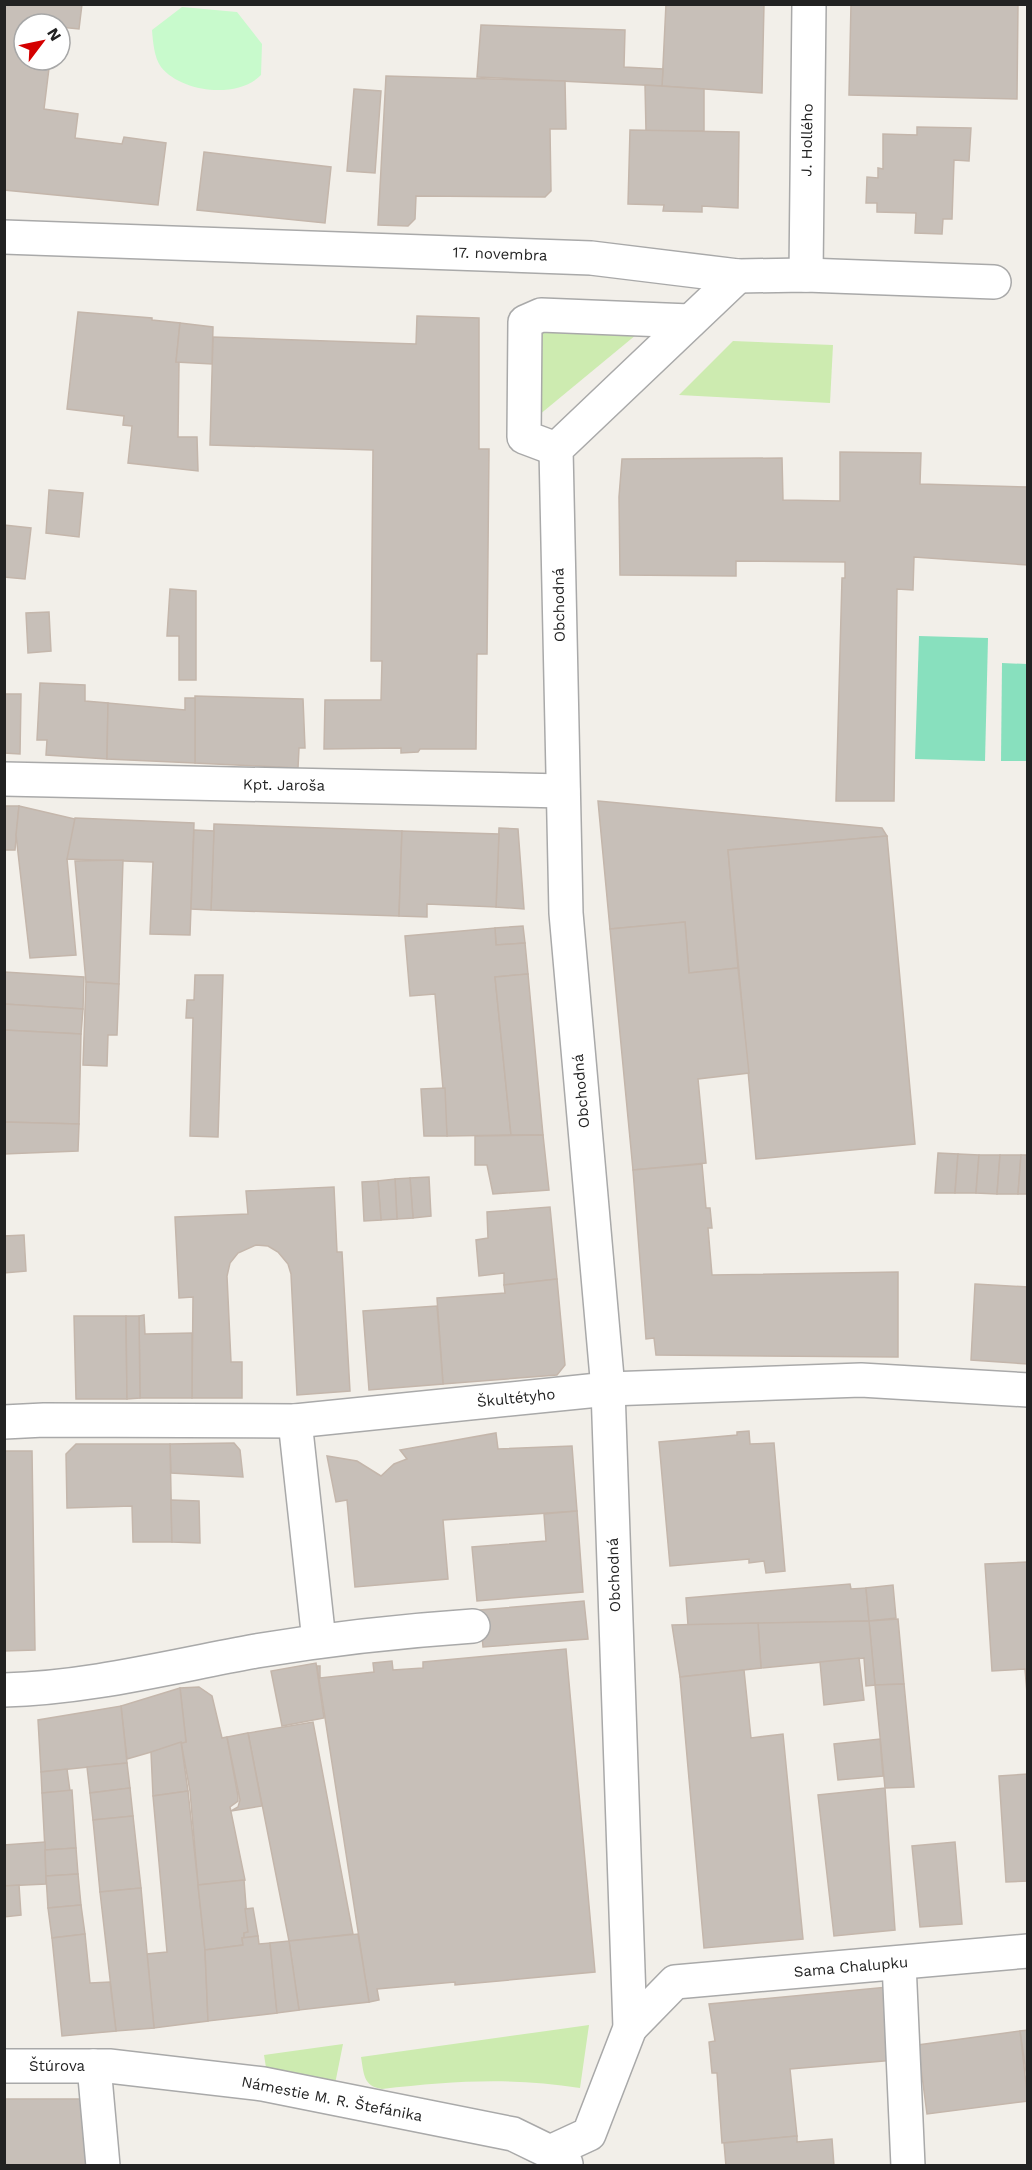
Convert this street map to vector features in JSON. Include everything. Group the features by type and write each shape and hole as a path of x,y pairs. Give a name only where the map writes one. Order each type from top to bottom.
{"street":[{"name":"J. Hollého","path":"806,275 809,4"},
{"name":"17. novembra","path":"4,237 591,258 738,276 806,275 994,282"},
{"path":"690,321 540,315 525,322 524,437 556,449 738,276"},
{"name":"Obchodná","path":"556,449 566,913 608,1389 627,1983"},
{"name":"Kpt. Jaroša","path":"4,779 563,791"},
{"name":"Škultétyho","path":"4,1422 44,1420 295,1421 608,1389 861,1380 1028,1390"},
{"path":"295,1421 319,1641"},
{"path":"4,1690 51,1689 319,1641 386,1632 473,1626"},
{"name":"Sama Chalupku","path":"630,2028 675,1982 1028,1951"},
{"path":"899,1964 908,2166"},
{"name":"Námestie M. R. Štefánika","path":"101,2066 263,2084 513,2134 559,2159 589,2134 630,2028 627,1983"},
{"name":"Štúrova","path":"4,2066 101,2066"},
{"path":"101,2066 103,2166"}],"green space":[{"path":"182,7 237,12 262,44 261,75 251,83 239,88 225,90 196,87 170,76 157,59 152,30"},
{"path":"538,322 648,325 533,420"},
{"path":"733,341 833,345 830,403 679,395"},
{"path":"919,636 988,638 985,761 915,759"},
{"path":"1002,663 1027,664 1027,761 1001,761"},
{"path":"589,2025 580,2088 530,2082 481,2081 382,2089 368,2082 363,2069 361,2057"},
{"path":"343,2044 334,2089 267,2074 264,2055"}],"building":[{"path":"4,4 82,4 79,29 72,28 72,12 12,12 12,72 49,72 44,109 78,114 75,138 122,144 124,137 166,143 158,205 4,190"},
{"path":"666,4 764,4 762,93 662,86"},
{"path":"851,4 1018,4 1017,99 849,95"},
{"path":"481,25 625,30 624,67 663,69 662,86 477,77"},
{"path":"386,76 565,81 566,129 550,129 551,191 545,197 416,196 415,219 408,226 378,225"},
{"path":"645,85 704,89 704,131 646,131"},
{"path":"354,89 381,91 375,173 347,171"},
{"path":"917,127 971,128 969,161 954,160 952,219 943,219 942,234 915,233 916,213 877,212 877,203 866,203 867,177 878,178 878,168 883,169 883,134 917,135"},
{"path":"630,130 739,132 738,208 702,206 702,212 663,211 664,205 628,204"},
{"path":"204,152 331,167 325,223 197,210"},
{"path":"78,312 152,318 152,320 180,323 176,362 179,362 178,437 197,437 198,471 128,463 132,426 123,425 124,416 67,409"},
{"path":"417,316 479,318 479,449 489,449 487,654 477,654 476,749 420,749 418,752 401,753 401,748 324,749 325,700 381,700 382,661 371,661 373,450 210,445 213,337 416,344"},
{"path":"180,323 213,327 212,364 176,362"},
{"path":"840,452 921,453 920,484 1028,487 1028,565 914,557 913,590 897,589 894,801 836,801 842,578 845,578 845,562 736,561 736,576 620,575 619,497 622,459 782,458 783,500 840,501"},
{"path":"49,490 83,493 79,537 46,533"},
{"path":"4,525 31,528 25,579 4,577"},
{"path":"170,589 196,591 196,680 179,680 179,636 167,636"},
{"path":"49,612 51,651 28,653 26,613"},
{"path":"40,683 85,685 85,701 108,703 107,759 46,755 47,740 37,740"},
{"path":"4,694 21,694 20,754 4,753"},
{"path":"195,696 303,699 305,748 299,748 298,768 195,763"},
{"path":"185,698 195,698 195,763 107,759 108,703 185,710"},
{"path":"598,801 882,828 887,836 728,850 738,968 689,973 685,922 610,929"},
{"path":"4,806 19,806 15,850 4,850"},
{"path":"19,806 75,819 72,859 67,859 76,955 30,958 16,835"},
{"path":"75,818 194,823 190,935 150,934 153,862 67,859"},
{"path":"214,824 402,831 399,916 211,910"},
{"path":"499,828 518,829 524,909 496,907"},
{"path":"194,830 214,831 211,910 191,909"},
{"path":"402,831 499,834 496,907 427,904 427,917 399,916"},
{"path":"887,836 915,1144 756,1159 728,850"},
{"path":"123,860 119,984 86,982 75,861"},
{"path":"685,922 689,973 738,968 749,1073 698,1079 706,1163 633,1170 610,929"},
{"path":"523,926 525,943 496,945 495,928"},
{"path":"495,928 496,945 525,943 528,974 495,977 511,1135 447,1136 435,994 410,996 405,936"},
{"path":"4,972 84,977 83,1009 4,1004"},
{"path":"528,974 543,1135 511,1135 495,977"},
{"path":"195,975 223,975 218,1137 190,1136 193,1018 186,1018 187,1000 194,1000"},
{"path":"86,982 119,984 117,1035 108,1035 107,1066 83,1065"},
{"path":"4,1004 83,1009 81,1034 4,1030"},
{"path":"4,1030 81,1034 79,1124 4,1122"},
{"path":"445,1088 447,1136 424,1136 421,1089"},
{"path":"4,1122 79,1124 78,1151 4,1154"},
{"path":"543,1135 549,1190 493,1194 487,1165 475,1165 475,1136"},
{"path":"938,1153 958,1154 955,1193 935,1193"},
{"path":"958,1154 979,1155 976,1193 955,1193"},
{"path":"979,1155 1000,1155 997,1194 976,1193"},
{"path":"1000,1155 1021,1155 1018,1194 997,1194"},
{"path":"1021,1155 1028,1155 1028,1194 1018,1194"},
{"path":"702,1164 706,1208 710,1208 712,1228 708,1228 712,1275 898,1272 898,1357 656,1355 654,1338 646,1339 633,1170"},
{"path":"429,1177 431,1216 413,1218 410,1178"},
{"path":"410,1178 413,1218 397,1219 395,1179"},
{"path":"395,1179 397,1219 381,1220 378,1181"},
{"path":"378,1181 381,1220 364,1221 362,1182"},
{"path":"334,1187 337,1252 342,1252 350,1391 297,1395 291,1274 288,1264 278,1252 268,1246 256,1245 238,1253 230,1263 227,1276 231,1362 242,1362 242,1398 192,1398 193,1297 179,1298 175,1217 248,1214 246,1191"},
{"path":"550,1207 557,1279 504,1285 504,1273 479,1276 476,1240 488,1238 487,1212"},
{"path":"24,1235 26,1271 4,1273 4,1236"},
{"path":"557,1279 565,1365 557,1375 443,1384 437,1298 505,1293 504,1285"},
{"path":"975,1284 1028,1287 1028,1364 971,1360"},
{"path":"437,1306 443,1384 369,1390 363,1311"},
{"path":"144,1315 145,1334 192,1333 192,1398 140,1398 139,1316"},
{"path":"74,1316 126,1316 127,1399 76,1399"},
{"path":"126,1316 139,1316 140,1398 127,1399"},
{"path":"749,1431 750,1444 774,1443 785,1571 766,1573 764,1561 749,1563 749,1559 670,1566 659,1442 737,1435 737,1432"},
{"path":"496,1433 498,1449 572,1446 577,1511 443,1520 448,1579 355,1587 347,1500 336,1502 327,1456 357,1461 381,1476 394,1464 407,1459 400,1450"},
{"path":"234,1443 240,1450 243,1477 171,1473 170,1444"},
{"path":"76,1444 170,1444 172,1542 133,1542 132,1506 67,1508 66,1454"},
{"path":"4,1451 32,1451 35,1650 4,1651"},
{"path":"171,1500 199,1501 200,1543 172,1542"},
{"path":"577,1511 583,1592 477,1601 472,1547 546,1541 544,1514"},
{"path":"1028,1562 1028,1705 1025,1669 992,1671 985,1564"},
{"path":"850,1584 851,1589 866,1588 869,1621 688,1625 686,1598"},
{"path":"893,1585 896,1618 869,1621 866,1588"},
{"path":"584,1601 588,1639 483,1647 480,1610"},
{"path":"898,1619 904,1684 875,1685 869,1621"},
{"path":"869,1621 875,1685 866,1686 864,1658 761,1668 758,1623"},
{"path":"758,1623 761,1668 680,1677 672,1625"},
{"path":"566,1649 595,1972 455,1985 455,1982 377,1989 379,2000 369,2002 317,1666 320,1666 320,1678 374,1672 373,1663 392,1661 393,1670 423,1668 423,1662"},
{"path":"859,1658 864,1700 824,1705 820,1662"},
{"path":"316,1663 324,1718 282,1726 271,1671"},
{"path":"744,1670 751,1738 783,1734 803,1939 704,1948 680,1677"},
{"path":"904,1684 914,1787 885,1788 875,1685"},
{"path":"199,1687 212,1696 222,1738 227,1737 238,1796 238,1801 230,1807 245,1880 198,1885 190,1791 181,1742 186,1742 180,1688"},
{"path":"180,1688 186,1742 127,1759 121,1706"},
{"path":"121,1706 127,1763 41,1772 38,1720"},
{"path":"313,1722 353,1934 289,1941 248,1733"},
{"path":"248,1733 262,1806 231,1811 238,1807 240,1800 227,1737"},
{"path":"880,1739 883,1776 838,1780 834,1744"},
{"path":"181,1742 188,1791 153,1796 151,1752"},
{"path":"127,1763 130,1788 90,1793 87,1767"},
{"path":"67,1769 70,1791 42,1793 41,1772"},
{"path":"1028,1774 1028,1881 1006,1882 999,1776"},
{"path":"130,1788 133,1816 93,1820 90,1793"},
{"path":"885,1788 895,1930 834,1936 818,1795"},
{"path":"72,1790 76,1848 45,1850 42,1793"},
{"path":"188,1791 205,1950 208,2021 154,2028 147,1954 167,1952 153,1796"},
{"path":"133,1816 141,1888 100,1892 93,1820"},
{"path":"45,1842 46,1884 4,1886 4,1845"},
{"path":"955,1842 962,1924 920,1927 912,1846"},
{"path":"76,1848 78,1874 46,1876 45,1850"},
{"path":"78,1874 81,1905 48,1908 46,1876"},
{"path":"244,1880 248,1932 244,1933 244,1938 242,1938 243,1945 205,1950 198,1885"},
{"path":"19,1885 21,1915 4,1917 4,1886"},
{"path":"141,1888 154,2028 116,2031 100,1892"},
{"path":"81,1905 85,1934 52,1938 48,1908"},
{"path":"253,1908 258,1936 244,1938 244,1933 248,1932 245,1909"},
{"path":"85,1934 90,1983 110,1982 116,2031 62,2036 52,1938"},
{"path":"358,1934 369,2002 299,2010 289,1941"},
{"path":"258,1936 259,1944 270,1943 277,2013 208,2021 205,1950 243,1945 242,1938"},
{"path":"289,1941 299,2010 277,2013 270,1943"},
{"path":"888,1987 895,2060 790,2069 797,2136 722,2143 717,2073 712,2073 709,2042 715,2041 709,2004"},
{"path":"1028,2030 1028,2085 1020,2031"},
{"path":"1020,2031 1028,2101 927,2114 918,2045"},
{"path":"4,2099 83,2099 101,2166 4,2166"},
{"path":"797,2136 797,2142 832,2139 834,2166 726,2166 724,2143"}]}
